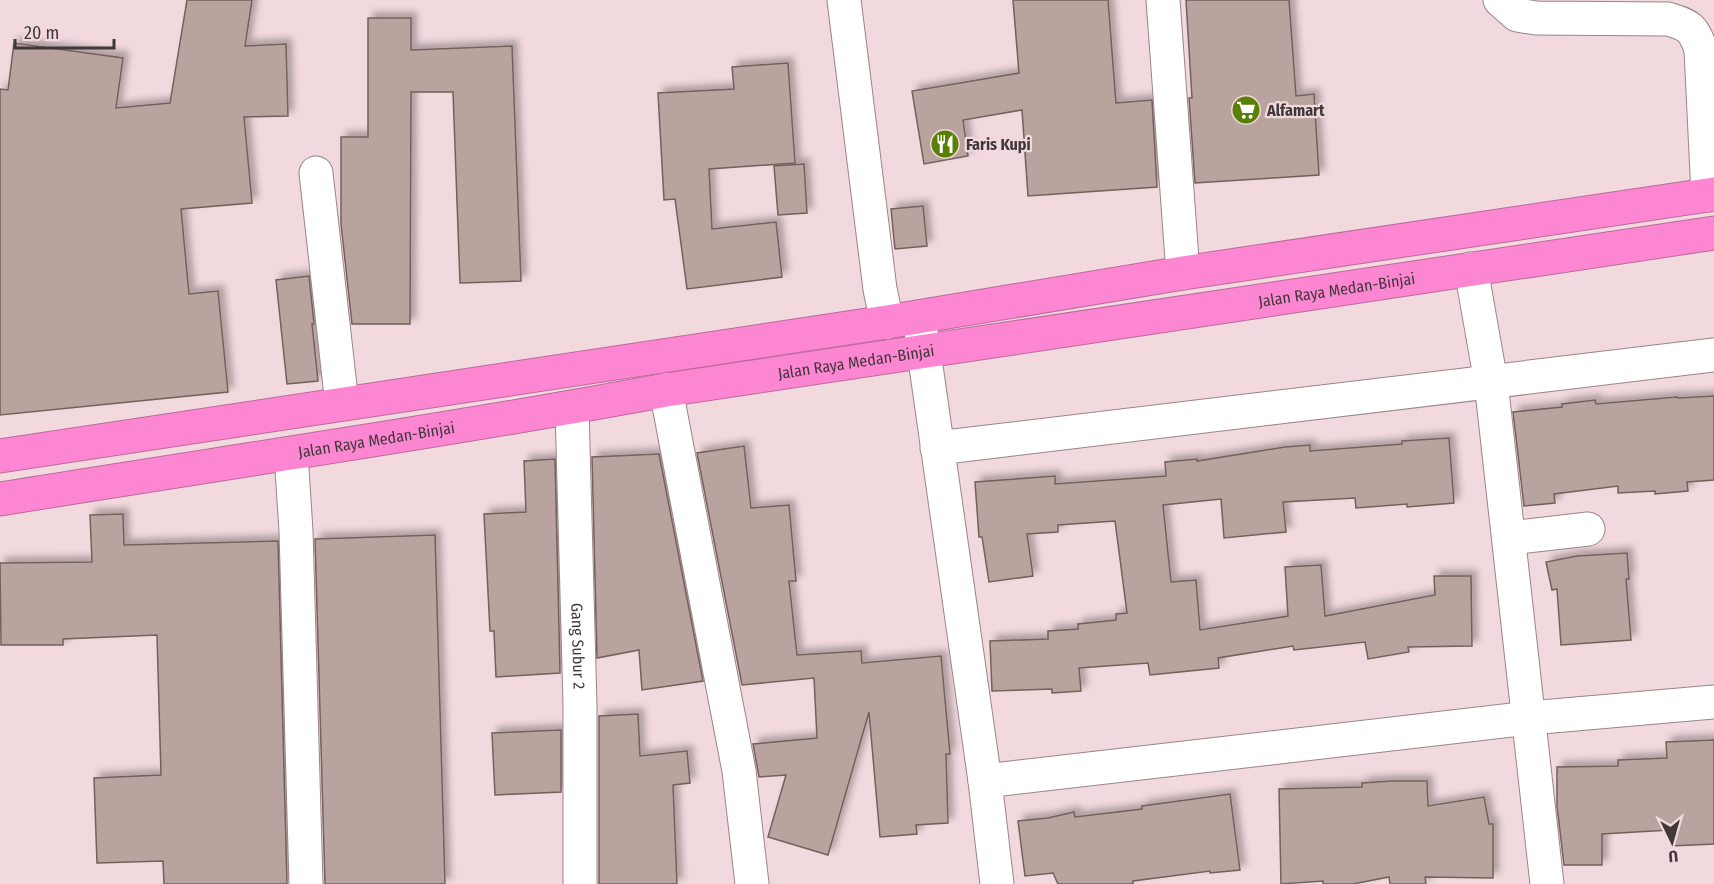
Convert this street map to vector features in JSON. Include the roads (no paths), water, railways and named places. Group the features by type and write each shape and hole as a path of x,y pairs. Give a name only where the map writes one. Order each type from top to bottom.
{"highway":[{"path":"0,456 887,322 1183,273 1711,194"},
{"name":"Jalan Raya Medan-Binjai","path":"0,499 291,454 572,408 666,390 1714,233"}],"street":[{"path":"844,0 880,289 887,322"},
{"path":"1163,0 1183,273"},
{"path":"1500,0 1517,15 1536,18 1668,19 1684,24 1696,35 1701,50 1711,194"},
{"path":"316,173 342,404"},
{"path":"1471,269 1491,382 1547,884"},
{"path":"919,317 985,781 997,884"},
{"path":"937,448 1714,355"},
{"path":"666,390 739,771 752,884"},
{"name":"Gang Subur 2","path":"572,408 580,705 580,884"},
{"path":"291,454 296,531 306,884"},
{"path":"1510,538 1588,529"},
{"path":"985,781 1530,718 1714,702"}],"place":[{"name":"Alfamart","path":"1246,110"},
{"name":"Faris Kupi","path":"945,144"}]}
